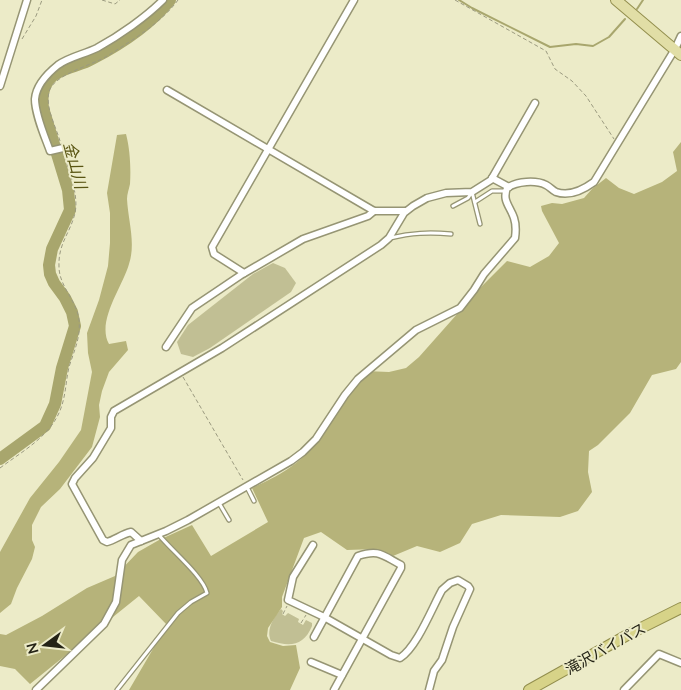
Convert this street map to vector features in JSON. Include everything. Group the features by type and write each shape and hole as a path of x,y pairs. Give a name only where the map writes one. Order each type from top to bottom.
{"highway":[{"name":"滝沢バイパス","path":"530,690 631,633 681,608"}],"main road":[{"path":"616,0 678,52"}],"street":[{"path":"0,86 27,0"},
{"path":"62,148 50,152 36,107 35,98 44,78 62,63 107,42 144,16 162,0"},
{"path":"244,273 214,254 212,247 354,0"},
{"path":"507,189 518,183 536,183 546,185 555,192 577,192 594,182 617,143 678,52 681,36"},
{"path":"167,90 374,211 405,211 428,198 446,193 472,192 492,178 535,103"},
{"path":"492,178 507,189"},
{"path":"36,690 104,624 116,602 124,555 131,545 158,534 219,503 291,461 316,439 351,386 416,330 433,320 453,312 465,302 484,274 515,238 514,217 505,200 507,189"},
{"path":"166,347 192,308 244,273 303,239 368,216 374,211"},
{"path":"141,541 131,532 107,542 103,540 74,489 73,481 93,458 111,428 111,417 114,411 222,348 389,238 405,211"},
{"path":"313,545 294,577 288,600 400,658 407,654 413,645 442,590 450,583 458,580 468,586 470,589 453,627 442,660 434,670 429,690"},
{"path":"314,637 358,556 376,552 400,565 401,568 364,639 334,690"},
{"path":"624,690 659,654 681,663"},
{"path":"312,662 342,675"}],"lane":[{"path":"475,203 492,191 507,189"},
{"path":"472,192 480,224"},
{"path":"453,206 468,198 472,192"},
{"path":"389,238 429,232 452,234"},
{"path":"247,487 254,501"},
{"path":"219,503 229,520"},
{"path":"117,690 178,613 191,602 207,593 206,587 193,571 158,534"}],"path":[{"path":"14,43 23,38 36,16 42,0"},
{"path":"102,0 115,4 120,0"},
{"path":"0,468 45,434 55,420 62,407 66,378 80,331 79,317 58,270 59,252 75,212 76,198 49,105 49,91 54,83 63,77 107,56 156,24 178,0"},
{"path":"455,0 546,51 555,69 572,81 586,96 617,143"},
{"path":"180,372 247,487"},
{"path":"283,614 290,601"},
{"path":"301,624 309,610"}],"shaded area":[{"path":"126,134 130,165 130,184 127,199 132,248 126,273 108,314 106,335 109,344 126,341 128,350 109,372 102,391 99,405 100,417 92,447 60,489 41,507 32,525 32,540 35,547 32,559 11,604 0,613 0,552 30,498 59,462 81,430 92,372 88,353 87,333 99,300 108,266 110,213 107,193 117,135"},
{"path":"681,142 681,362 676,369 652,375 630,413 598,445 589,451 588,472 592,492 578,511 560,517 501,515 472,524 460,543 440,552 417,546 393,556 376,549 347,550 321,532 304,538 282,597 282,607 268,628 267,636 270,642 283,646 296,645 300,668 290,690 129,690 167,625 139,596 30,684 15,669 0,666 0,634 6,635 42,616 87,588 115,576 138,552 159,540 192,525 211,556 268,522 252,488 285,471 306,454 324,432 365,371 389,372 406,368 419,357 482,286 507,261 530,267 549,256 559,243 541,206 552,203 562,204 584,198 606,178 619,188 634,194 662,182 677,171 673,152"},
{"path":"273,263 285,268 296,283 291,292 210,348 193,357 181,354 177,342 188,325 253,274"},
{"path":"281,609 283,611 282,614 285,616 288,613 299,619 298,622 303,625 306,620 312,623 309,633 301,641 284,644 271,641 269,633 271,624"}],"waterway":[{"name":"金山川","path":"0,459 45,426 55,404 62,368 75,326 72,312 50,274 49,265 52,249 70,210 68,190 43,108 45,88 48,81 57,73 87,62 134,33 153,18 170,0"},
{"path":"459,0 550,47 576,44 593,46 609,37 625,19"},
{"path":"637,9 643,0"}]}
